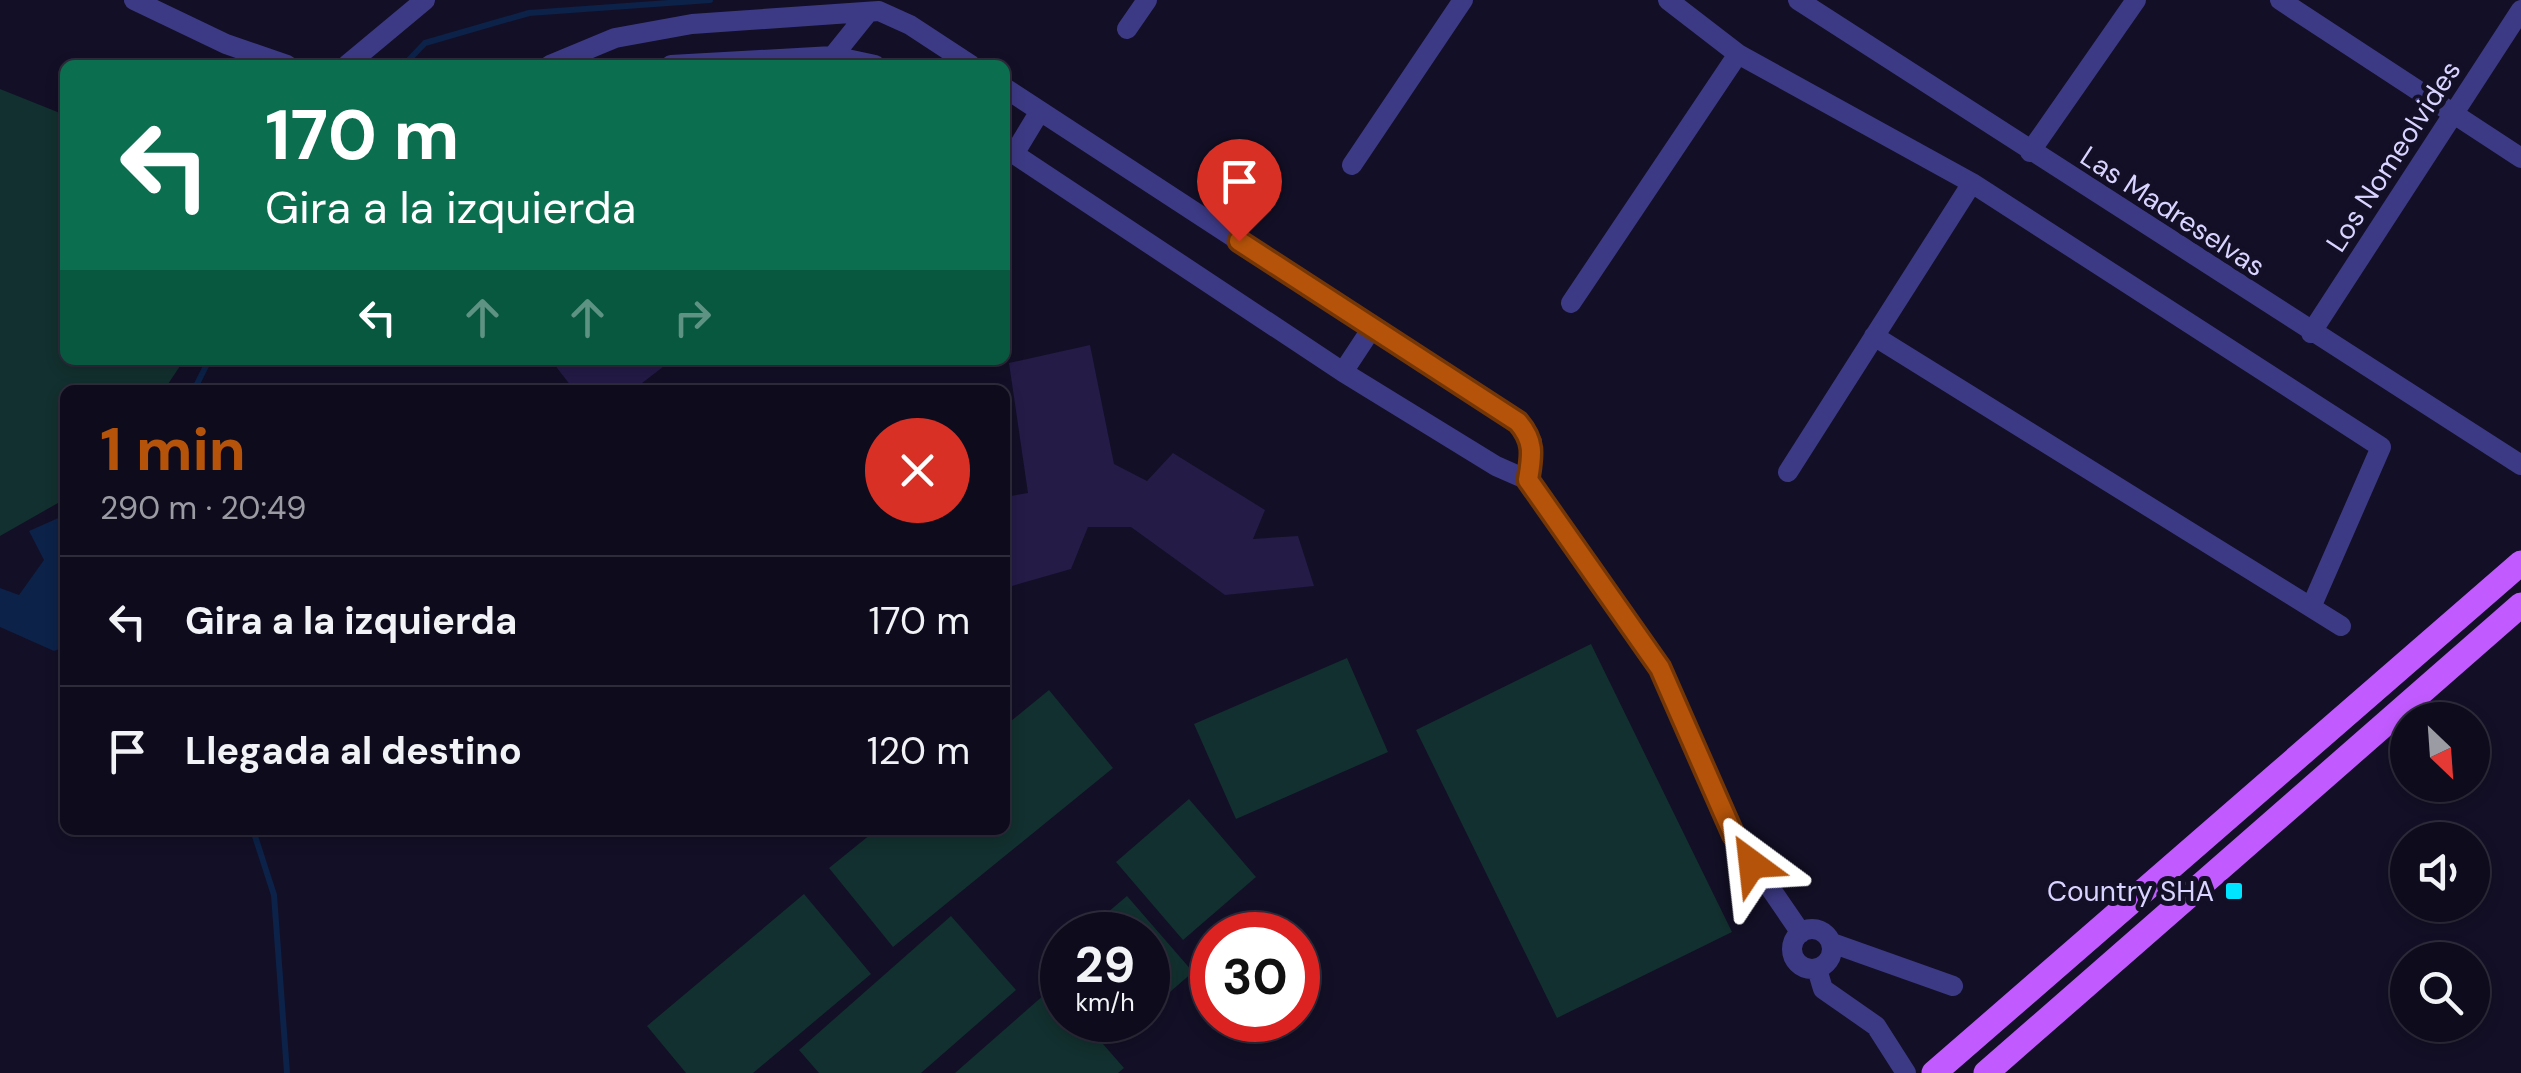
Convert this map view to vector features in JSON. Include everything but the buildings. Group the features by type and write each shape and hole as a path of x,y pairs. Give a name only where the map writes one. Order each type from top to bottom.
{"main road":[{"path":"1934,1073 2521,563"},
{"path":"1986,1073 2521,606"}],"street":[{"path":"134,0 226,44 272,60"},
{"path":"353,60 425,0"},
{"path":"1127,29 1148,0"},
{"path":"1352,165 1463,0"},
{"path":"1668,0 1738,54 1972,184 2382,447 2312,605"},
{"name":"Las Madreselvas","path":"1798,0 2521,465"},
{"path":"2030,152 2136,0"},
{"path":"2280,0 2521,158"},
{"name":"Los Nomeolvides","path":"2311,333 2521,10"},
{"path":"562,60 615,38 692,24 879,11 910,24 964,60"},
{"path":"833,56 866,14"},
{"path":"1572,302 1738,54"},
{"path":"761,60 833,56 852,60"},
{"path":"1010,91 1518,422 1532,442 1528,480"},
{"path":"1040,111 1010,150 1342,372 1496,466 1528,480 1660,668 1733,834 1801,933"},
{"path":"1788,472 1972,184"},
{"path":"1342,372 1372,328"},
{"path":"1874,336 2341,626"},
{"path":"1906,1073 1876,1026 1793,956 1793,943 1801,933 1818,930 1832,943 1954,986"},
{"path":"1820,979 1832,943"}],"green space":[{"path":"0,89 60,113 60,365 181,365 167,385 60,385 60,502 0,536"},
{"path":"1591,644 1732,932 1557,1018 1416,730"},
{"path":"1347,658 1388,752 1236,819 1194,724"},
{"path":"1049,690 1113,768 893,947 829,868 870,835 1010,835 1010,722"},
{"path":"1189,799 1256,877 1215,912 1190,912 1190,934 1183,940 1170,925 1170,912 1159,912 1116,862"},
{"path":"804,894 871,974 753,1073 686,1073 647,1026"},
{"path":"1127,896 1141,912 1108,912"},
{"path":"951,916 1016,990 921,1073 819,1073 799,1050"},
{"path":"1170,946 1190,969 1190,975 1170,992"},
{"path":"1040,998 1040,1042 1101,1042 1124,1068 1118,1073 955,1073"}],"water":[{"path":"60,517 60,649 54,651 0,627 0,588 19,595 44,560 29,531"}],"waterway":[{"path":"409,60 425,43 529,13 710,0"},
{"path":"196,385 206,365"},
{"path":"255,835 274,895 287,1073"}],"place":[{"name":"Country SHA","path":"2234,891"}],"route":[{"path":"1239,241 1518,422 1528,434 1533,448 1528,480 1660,668 1733,834 1752,864"}]}
